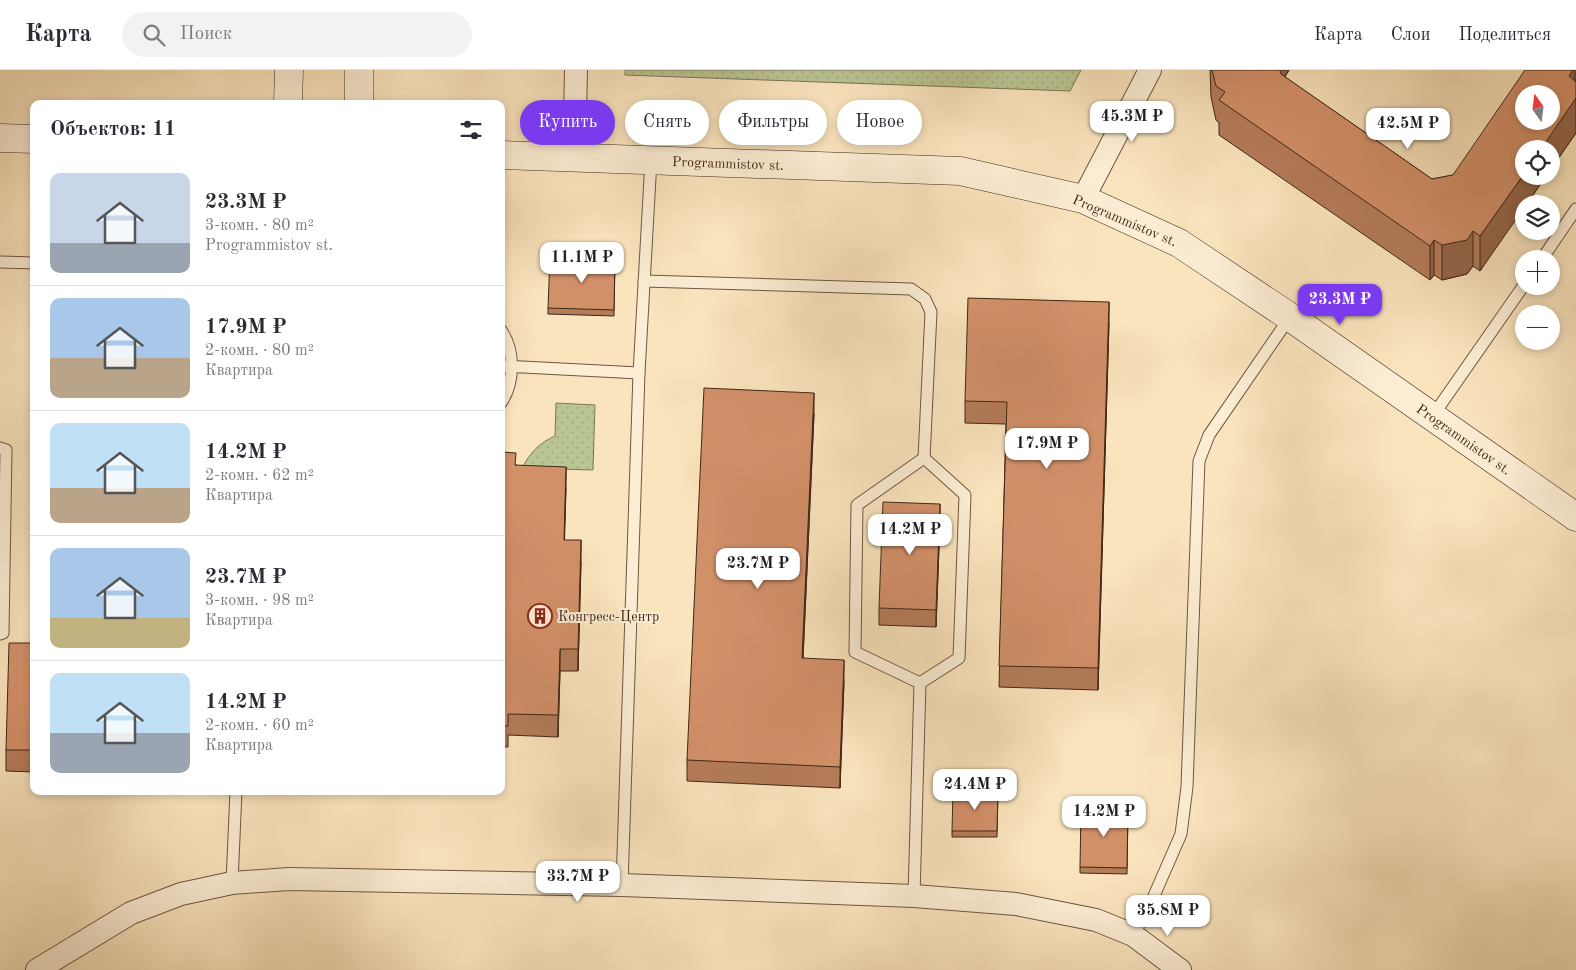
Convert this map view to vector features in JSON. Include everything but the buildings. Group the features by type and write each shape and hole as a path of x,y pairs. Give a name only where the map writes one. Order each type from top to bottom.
{"street":[{"path":"288,100 289,70"},
{"path":"359,70 359,100"},
{"path":"574,157 576,70"},
{"path":"1083,199 1150,70"},
{"path":"0,138 30,139"},
{"name":"Programmistov st.","path":"505,155 960,171 1083,199 1180,243 1290,317 1576,517"},
{"path":"37,970 131,913 181,894 232,883 289,879 622,885 914,896 1016,904 1096,920 1133,935 1180,970"}],"lane":[{"path":"622,885 639,373 651,160"},
{"path":"1548,250 1576,209"},
{"path":"0,262 30,263"},
{"path":"644,281 911,289 925,299 931,312 924,458"},
{"path":"1432,417 1517,295"},
{"path":"1133,935 1150,904 1181,834 1186,796 1199,461 1209,435 1290,317"},
{"path":"505,336 507,339 507,395 505,398"},
{"path":"507,366 639,373"},
{"path":"0,448 6,450 4,633 0,634"},
{"path":"920,683 855,652 857,504 924,458"},
{"path":"920,683 960,658 965,495 924,458"},
{"path":"914,896 920,683"},
{"path":"232,883 236,795"}],"green space":[{"path":"625,70 1081,70 1070,91 625,75"},
{"path":"556,403 595,405 593,470 522,468 536,449 555,436"}],"place":[{"name":"Конгресс-Центр","path":"540,616"}]}
